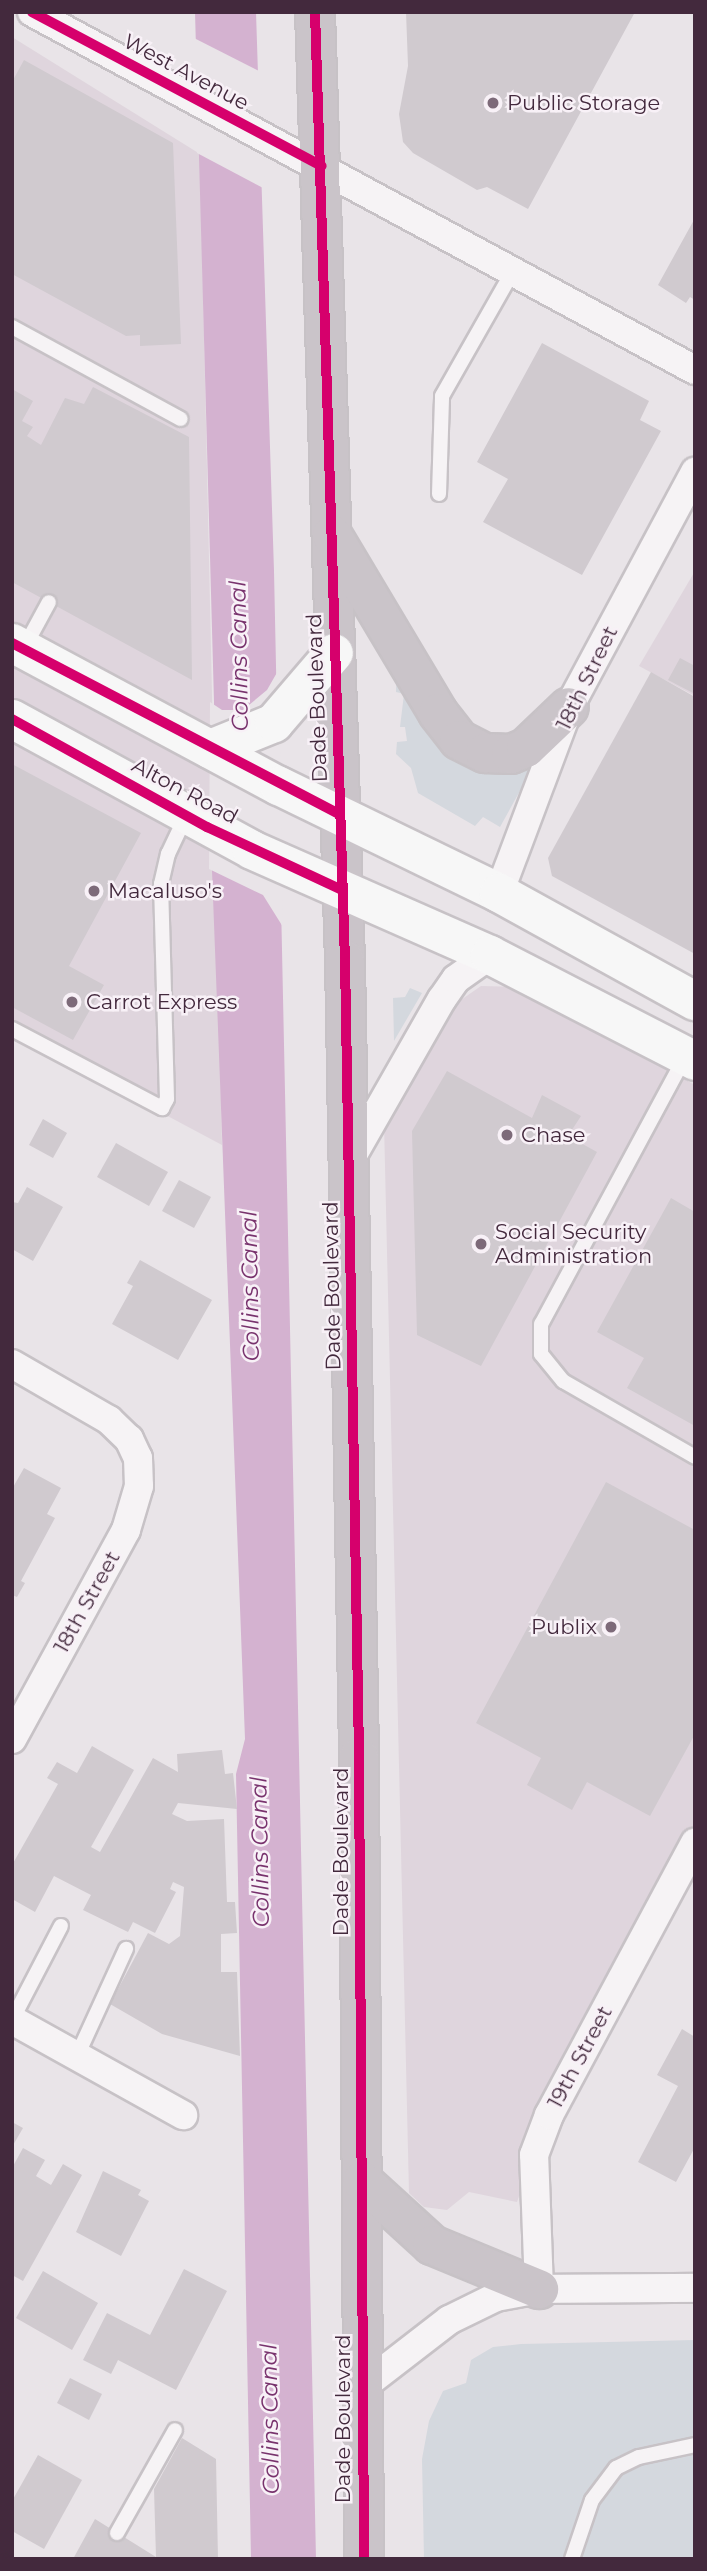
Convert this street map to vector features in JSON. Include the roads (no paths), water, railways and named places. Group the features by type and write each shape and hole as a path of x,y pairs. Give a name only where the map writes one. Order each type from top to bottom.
{"highway":[{"path":"18,646 285,789 499,893 695,1001"},
{"path":"207,747 274,723 289,709 334,653"},
{"name":"Alton Road","path":"12,719 197,821 287,867 490,955 690,1059"}],"main road":[{"name":"Dade Boulevard","path":"315,12 322,166 349,1163 364,2559"},
{"path":"331,534 438,713 459,740 485,753 511,754 526,748 569,706"},
{"path":"362,2181 432,2245 539,2289"}],"street":[{"name":"West Avenue","path":"32,12 322,166 695,370"},
{"name":"18th Street","path":"499,893 569,706 695,472"},
{"path":"349,1163 442,999 456,979 490,955"},
{"name":"18th Street","path":"12,1364 109,1420 129,1439 138,1458 139,1486 126,1530 12,1739"},
{"name":"19th Street","path":"539,2289 534,2155 549,2115 695,1843"},
{"path":"12,2020 183,2115"},
{"path":"361,2388 457,2316 496,2297 539,2289 695,2288"}],"lane":[{"path":"439,494 442,396 513,271"},
{"path":"12,327 181,419"},
{"path":"18,646 50,602"},
{"path":"12,1029 162,1108 167,1099 161,884 168,854 197,821"},
{"path":"690,1059 541,1324 541,1354 563,1381 695,1457"},
{"path":"12,2020 61,1926"},
{"path":"77,2056 126,1949"},
{"path":"117,2533 175,2430"},
{"path":"572,2559 592,2500 616,2468 639,2457 695,2445"}],"water":[{"name":"Collins Canal","path":"195,12 256,12 274,571 316,2559 251,2559 236,1774 245,1739 212,871 214,702"}],"place":[{"name":"Public Storage","path":"493,103"},
{"name":"Macaluso's","path":"94,891"},
{"name":"Carrot Express","path":"72,1002"},
{"name":"Chase","path":"507,1135"},
{"name":"Social Security Administration","path":"481,1244"},
{"name":"Publix","path":"611,1627"}]}
